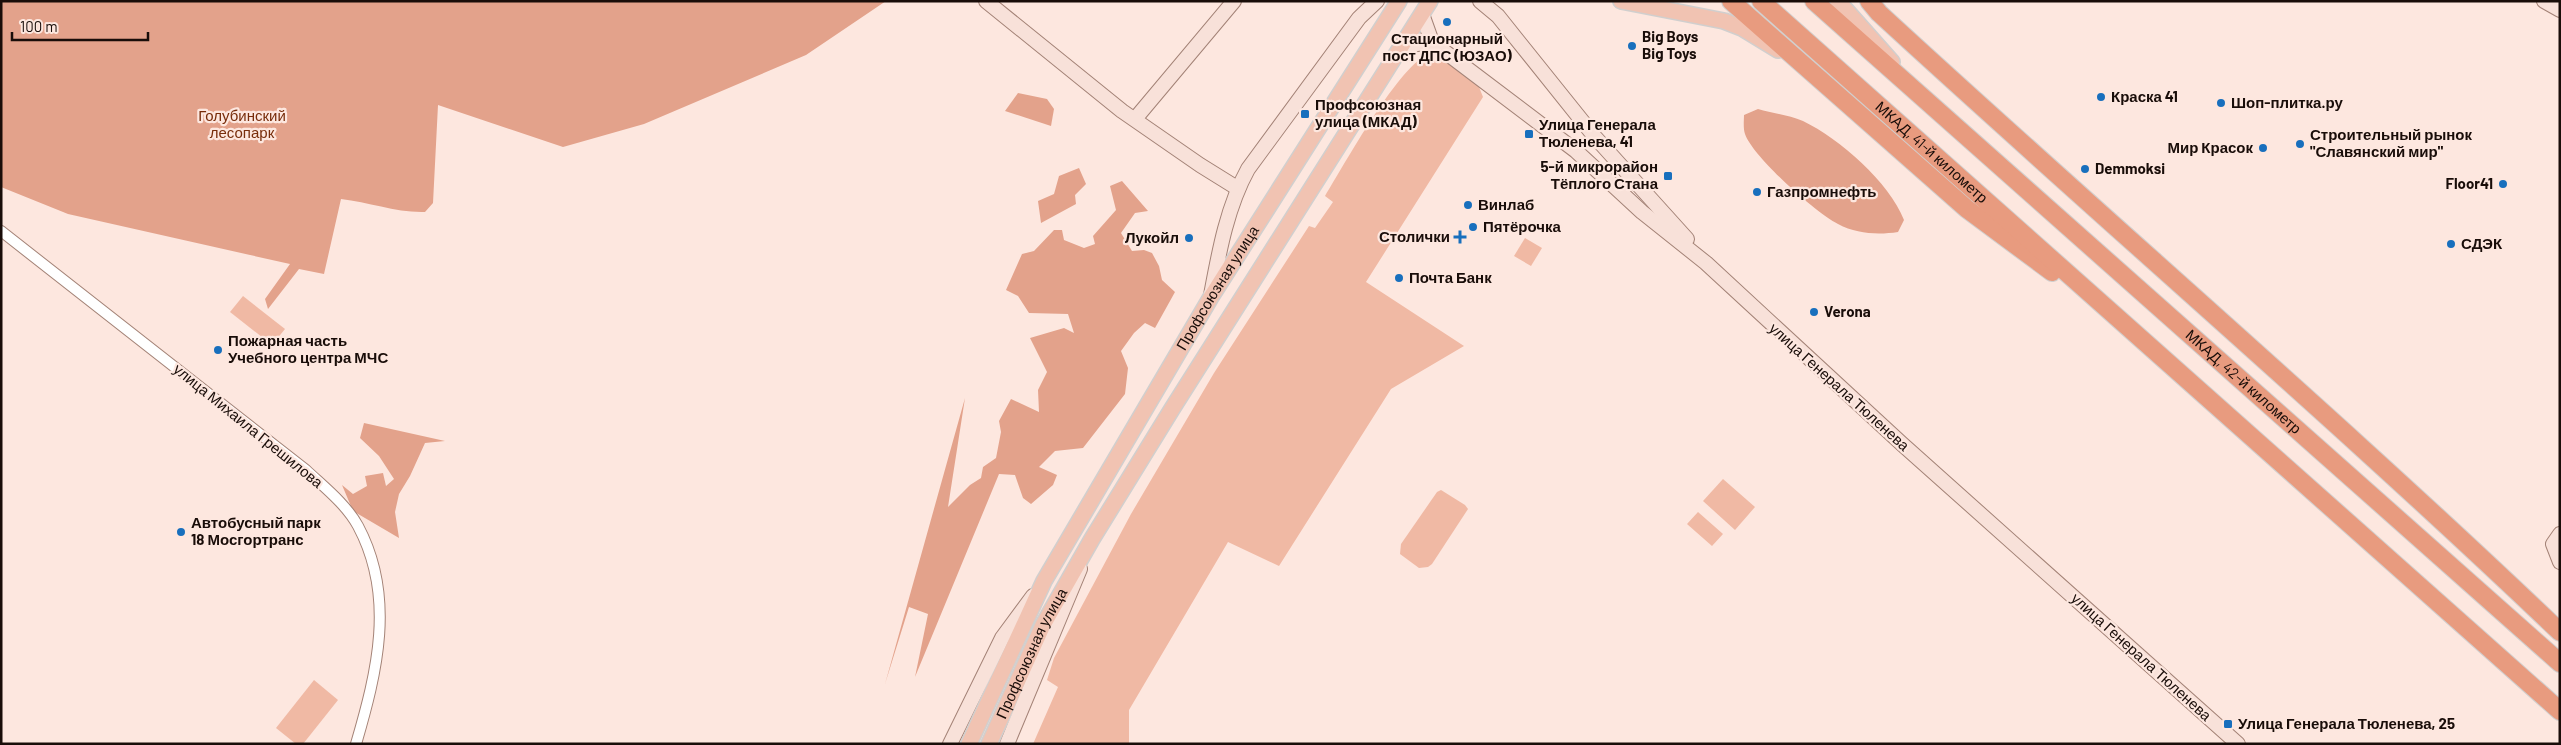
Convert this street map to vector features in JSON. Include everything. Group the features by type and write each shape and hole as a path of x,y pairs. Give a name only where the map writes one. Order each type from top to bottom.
{"highway":[{"path":"1731,1 1967,209 2032,258 2100,303 2560,711"},
{"name":"МКАД, 41-й километр","path":"1760,1 2100,303"},
{"path":"1814,1 1926,100"},
{"path":"1874,7 2097,211 2366,449 2560,632"},
{"name":"МКАД, 42-й километр","path":"1926,100 2560,663"}],"main road":[{"name":"Профсоюзная улица","path":"969,744 1044,581 1210,297 1399,1"},
{"path":"1621,1 1724,21 1742,28 1806,67"},
{"path":"1838,1 1926,100"},
{"path":"1864,1 1874,7"},
{"name":"Профсоюзная улица","path":"989,744 1043,625 1092,539 1182,392 1428,4"}],"street":[{"path":"986,1 1135,120 1237,188"},
{"path":"1135,120 1234,1"},
{"path":"1210,297 1237,188 1248,169 1359,18 1377,1"},
{"path":"1480,1 1498,16 1595,137 1660,208 1706,263"},
{"path":"2544,1 2560,10"},
{"path":"1402,46 1432,42 1428,4"},
{"name":"улица Генерала Тюленева","path":"1432,42 1576,150 1642,212 1706,263 1902,444 2238,744"},
{"name":"улица Михаила Грешилова","path":"1,231 306,470 334,497 358,525 369,553 377,589 380,640 376,670 356,744"},
{"path":"2560,534 2553,544 2560,562"},
{"name":"Профсоюзная улица","path":"1007,744 1056,632 1092,539"},
{"name":"Профсоюзная улица","path":"950,744 1002,638 1044,581"}],"shaded area":[{"path":"1430,54 1437,55 1479,87 1483,97 1366,282 1464,346 1391,389 1279,566 1228,542 1129,710 1129,744 1033,744 1058,687 1047,680 1054,658 1131,514 1214,373 1309,226 1315,228 1333,202 1325,196 1358,140 1404,75 1418,61"},
{"path":"1525,238 1542,248 1531,266 1514,256"},
{"path":"243,296 285,329 272,345 230,312"},
{"path":"1723,479 1755,507 1735,530 1703,501"},
{"path":"1441,490 1465,505 1468,509 1432,564 1428,567 1419,568 1400,554 1401,544 1437,492"},
{"path":"1698,512 1723,534 1712,546 1687,524"},
{"path":"314,680 338,700 303,744 296,744 276,728"}],"green space":[{"name":"Голубинский лесопарк","path":"1,1 886,1 806,55 644,124 563,147 438,105 433,203 425,212 414,212 341,199 324,274 299,269 268,309 265,299 290,264 68,214 1,187"},
{"path":"1018,93 1047,99 1054,109 1051,126 1005,111"},
{"path":"1758,109 1803,121 1832,139 1862,163 1887,191 1897,206 1904,220 1898,232 1868,233 1838,224 1815,209 1786,184 1750,144 1745,134 1744,115"},
{"path":"1079,168 1086,184 1075,195 1076,204 1041,223 1038,201 1054,194 1059,176"},
{"path":"1122,181 1148,211 1135,213 1121,233 1132,251 1144,250 1152,253 1159,266 1162,280 1175,292 1155,328 1145,323 1134,333 1121,351 1128,368 1125,394 1083,448 1055,451 1039,467 1057,475 1053,485 1031,504 1023,498 1015,475 999,474 915,677 928,614 909,607 885,684 965,398 948,507 970,485 981,478 983,467 996,458 1001,432 999,421 1011,399 1039,412 1038,390 1047,372 1030,338 1064,328 1074,333 1068,314 1029,313 1018,296 1006,290 1022,254 1034,251 1054,230 1062,230 1064,240 1084,248 1095,244 1093,236 1116,210 1110,186"},
{"path":"364,423 445,441 425,443 410,476 399,494 395,512 399,538 353,511 342,485 353,494 367,486 365,476 383,473 386,486 394,479 379,456 360,438"}],"place":[{"name":"Стационарный пост ДПС (ЮЗАО)","path":"1447,22"},
{"name":"Big Boys Big Toys","path":"1632,46"},
{"name":"Краска 41","path":"2101,97"},
{"name":"Шоп-плитка.ру","path":"2221,103"},
{"name":"Профсоюзная улица (МКАД)","path":"1305,114"},
{"name":"Улица Генерала Тюленева, 41","path":"1529,134"},
{"name":"Строительный рынок \"Славянский мир\"","path":"2300,144"},
{"name":"Мир Красок","path":"2263,148"},
{"name":"Demmoksi","path":"2085,169"},
{"name":"5-й микрорайон Тёплого Стана","path":"1668,176"},
{"name":"Floor41","path":"2503,184"},
{"name":"Газпромнефть","path":"1757,192"},
{"name":"Винлаб","path":"1468,205"},
{"name":"Пятёрочка","path":"1473,227"},
{"name":"Столички","path":"1460,237"},
{"name":"Лукойл","path":"1189,238"},
{"name":"СДЭК","path":"2451,244"},
{"name":"Почта Банк","path":"1399,278"},
{"name":"Verona","path":"1814,312"},
{"name":"Пожарная часть Учебного центра МЧС","path":"218,350"},
{"name":"Автобусный парк 18 Мосгортранс","path":"181,532"},
{"name":"Улица Генерала Тюленева, 25","path":"2228,724"}]}
